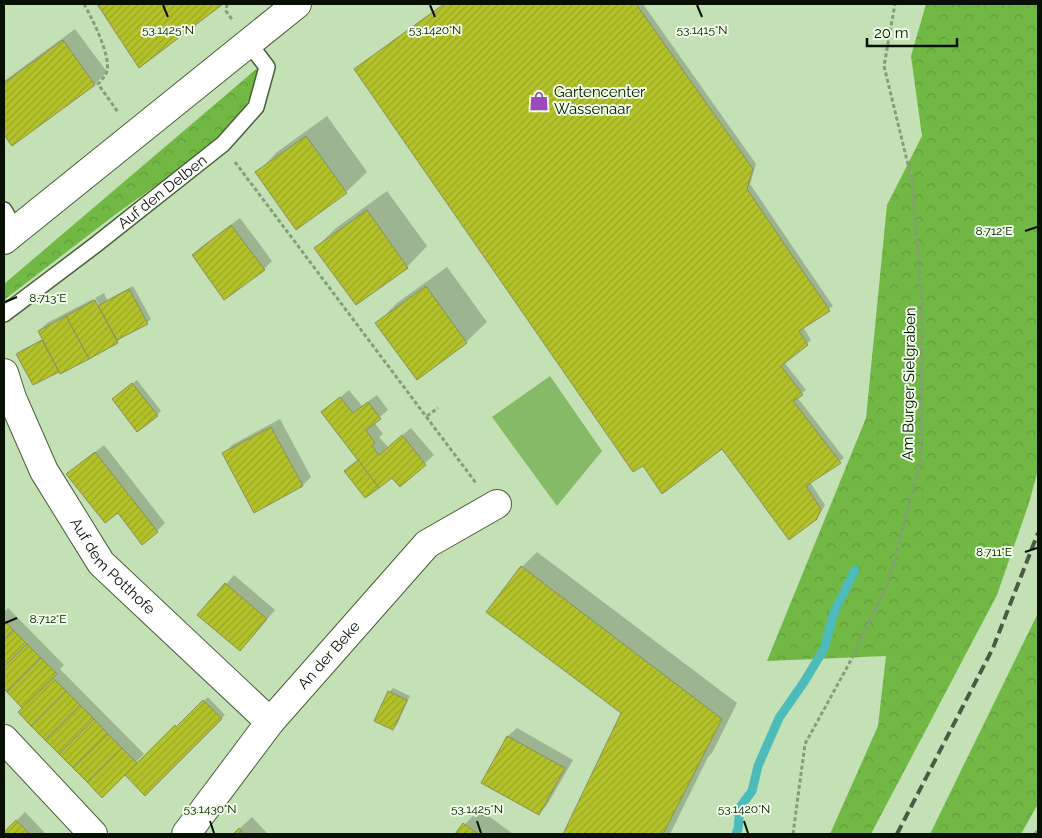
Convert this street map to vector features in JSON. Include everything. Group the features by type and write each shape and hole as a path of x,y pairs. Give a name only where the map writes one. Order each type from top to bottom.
{"street":[{"path":"8,227 134,134 297,4"},
{"name":"Auf dem Potthofe","path":"4,374 12,398 44,471 100,563 270,722"},
{"name":"An der Beke","path":"186,834 270,722 428,544 497,504"},
{"path":"4,739 93,834"}],"lane":[{"name":"Auf den Delben","path":"4,314 223,144 256,107 267,67 248,42"}],"path":[{"path":"84,4 96,26 106,57 107,71 98,84 134,134"},
{"name":"Am Burger Sielgraben","path":"793,834 806,744 851,660 888,583 921,462 922,306 912,181 884,66 895,4"},
{"path":"223,144 243,174 427,416 471,478 497,504"},
{"path":"427,416 438,408"},
{"path":"1035,834 1038,830"}],"green space":[{"path":"926,4 1038,4 1038,470 1029,503 997,595 871,834 830,834 878,726 886,656 767,661 866,418 887,205 922,136 911,56"},
{"path":"261,65 254,93 236,119 211,146 116,214 4,300 4,284"},
{"path":"550,376 602,451 557,506 492,417"},
{"path":"1038,613 1038,804 1021,834 930,834"}],"building":[{"path":"97,4 223,4 139,68"},
{"path":"444,4 636,4 753,169 747,189 830,311 799,331 808,345 781,366 803,395 793,401 841,463 806,486 821,509 817,519 789,540 722,449 662,494 643,466 633,472 354,69"},
{"path":"63,40 95,85 12,146 4,135 4,83"},
{"path":"306,136 347,193 296,230 255,172"},
{"path":"367,210 408,268 356,305 314,248"},
{"path":"231,225 265,270 224,300 192,255"},
{"path":"426,286 467,343 417,380 375,323"},
{"path":"129,289 148,324 117,340 98,306"},
{"path":"95,300 118,343 89,359 66,316"},
{"path":"66,316 89,359 60,374 38,331"},
{"path":"42,340 59,372 33,385 16,354"},
{"path":"132,383 158,416 137,432 112,399"},
{"path":"340,397 353,413 368,402 381,419 366,430 375,443 372,446 379,455 402,435 426,465 400,487 392,478 379,488 321,412"},
{"path":"271,427 303,486 254,513 222,453"},
{"path":"95,452 158,532 142,545 118,513 105,523 66,474"},
{"path":"358,460 379,488 365,498 344,471"},
{"path":"521,566 722,719 663,834 563,834 621,713 486,612"},
{"path":"225,583 267,619 240,651 197,615"},
{"path":"4,620 13,630 4,639"},
{"path":"13,630 27,644 4,667 4,639"},
{"path":"27,644 41,658 7,692 4,689 4,667"},
{"path":"41,658 57,674 22,708 7,692"},
{"path":"53,678 66,691 31,726 18,712"},
{"path":"66,691 80,705 45,740 31,726"},
{"path":"388,691 407,700 393,730 374,721"},
{"path":"203,700 222,719 145,796 125,775"},
{"path":"80,705 94,719 59,754 45,740"},
{"path":"94,719 108,734 73,768 59,754"},
{"path":"108,734 122,748 87,782 73,768"},
{"path":"507,736 565,768 539,815 481,783"},
{"path":"122,748 137,763 102,798 87,782"},
{"path":"16,820 30,834 4,834"},
{"path":"463,823 478,834 455,834"},
{"path":"239,828 244,834 233,834"}],"waterway":[{"path":"736,834 740,807 752,791 758,766 779,718 824,649 834,612 855,570"}],"railway":[{"path":"897,834 993,648 1038,533"}],"place":[{"name":"Gartencenter Wassenaar","path":"539,101"}]}
